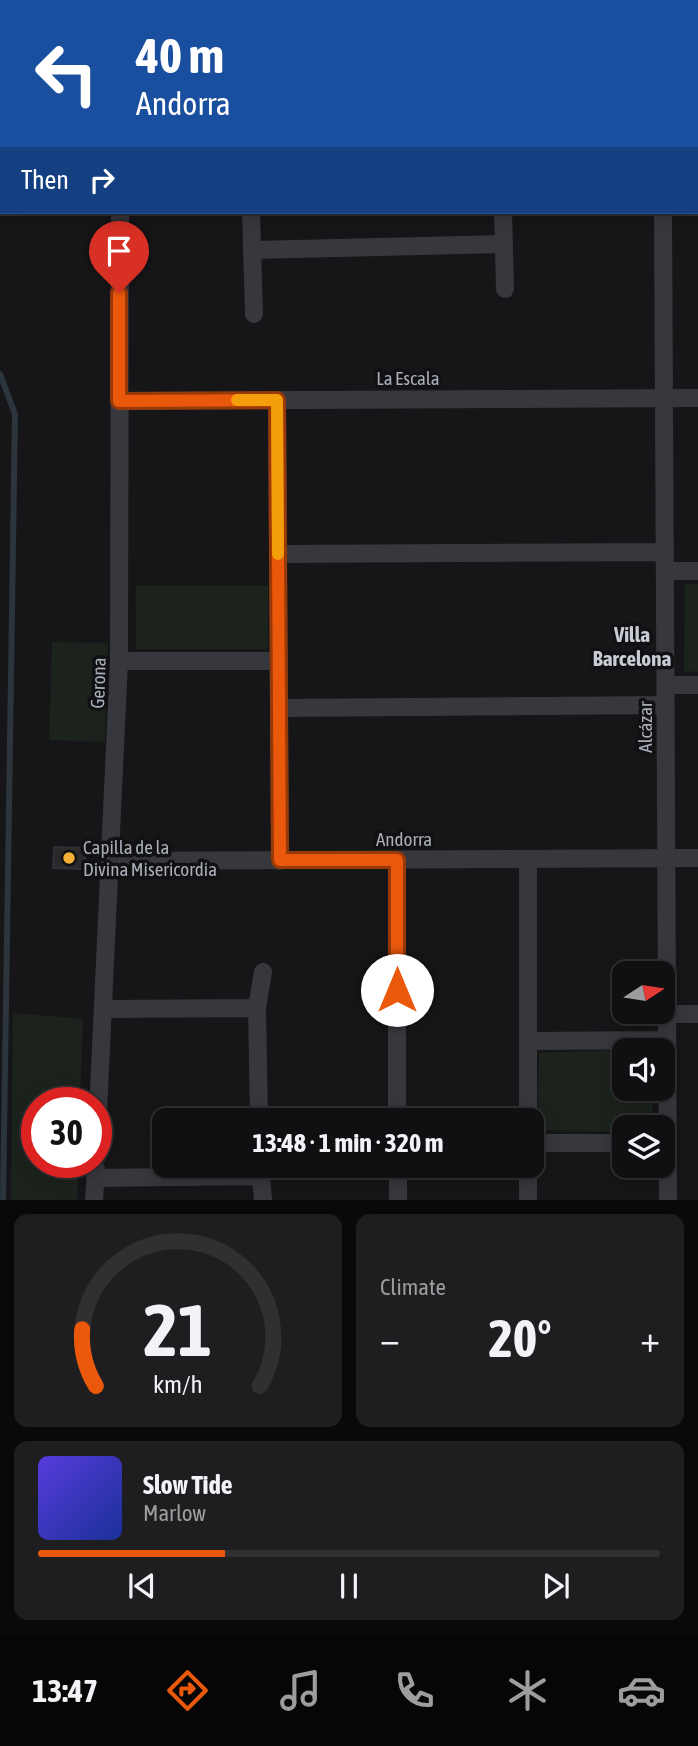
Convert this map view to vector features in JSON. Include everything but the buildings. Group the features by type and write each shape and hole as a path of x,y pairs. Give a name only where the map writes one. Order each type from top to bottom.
{"street":[{"name":"Gerona","path":"99,1087 119,661 120,214"},
{"path":"251,214 254,314"},
{"path":"503,214 505,289"},
{"name":"Alcázar","path":"663,214 667,961"},
{"path":"252,250 503,244"},
{"name":"La Escala","path":"119,401 698,398"},
{"path":"277,400 280,860"},
{"path":"278,554 665,552"},
{"path":"665,571 698,571"},
{"path":"119,661 279,661"},
{"path":"666,685 698,685"},
{"path":"279,708 666,705"},
{"name":"Andorra","path":"110,861 698,858"},
{"path":"528,859 528,1108"},
{"path":"397,860 397,1108"},
{"path":"259,1108 257,1008 263,972"},
{"path":"103,1009 257,1008"},
{"path":"676,1014 698,1014"},
{"path":"528,1041 612,1040"},
{"path":"544,1143 612,1143"},
{"path":"112,1170 152,1170"},
{"path":"94,1200 95,1178"},
{"path":"261,1178 263,1200"},
{"path":"398,1178 398,1200"},
{"path":"528,1178 528,1200"},
{"name":"Alcázar","path":"667,1178 668,1200"}],"shaded area":[{"path":"685,584 698,584 698,672 684,671"},
{"path":"136,586 268,586 268,649 136,649"},
{"path":"52,642 108,643 105,742 49,740"},
{"path":"13,1013 83,1019 81,1087 21,1087 21,1178 78,1178 77,1200 11,1200"},
{"path":"612,1050 612,1101 652,1101 653,1115 612,1115 612,1132 544,1130 544,1108 538,1108 539,1053"}],"waterway":[{"path":"0,374 15,414 3,1200"}],"slow traffic":[{"path":"237,400 277,400 278,554"}],"place":[{"name":"Capilla de la Divina Misericordia","path":"69,858"}],"district":[{"name":"Villa Barcelona","path":"632,647"}],"route":[{"path":"119,293 119,401 277,400 280,860 397,860 397,990"}]}
